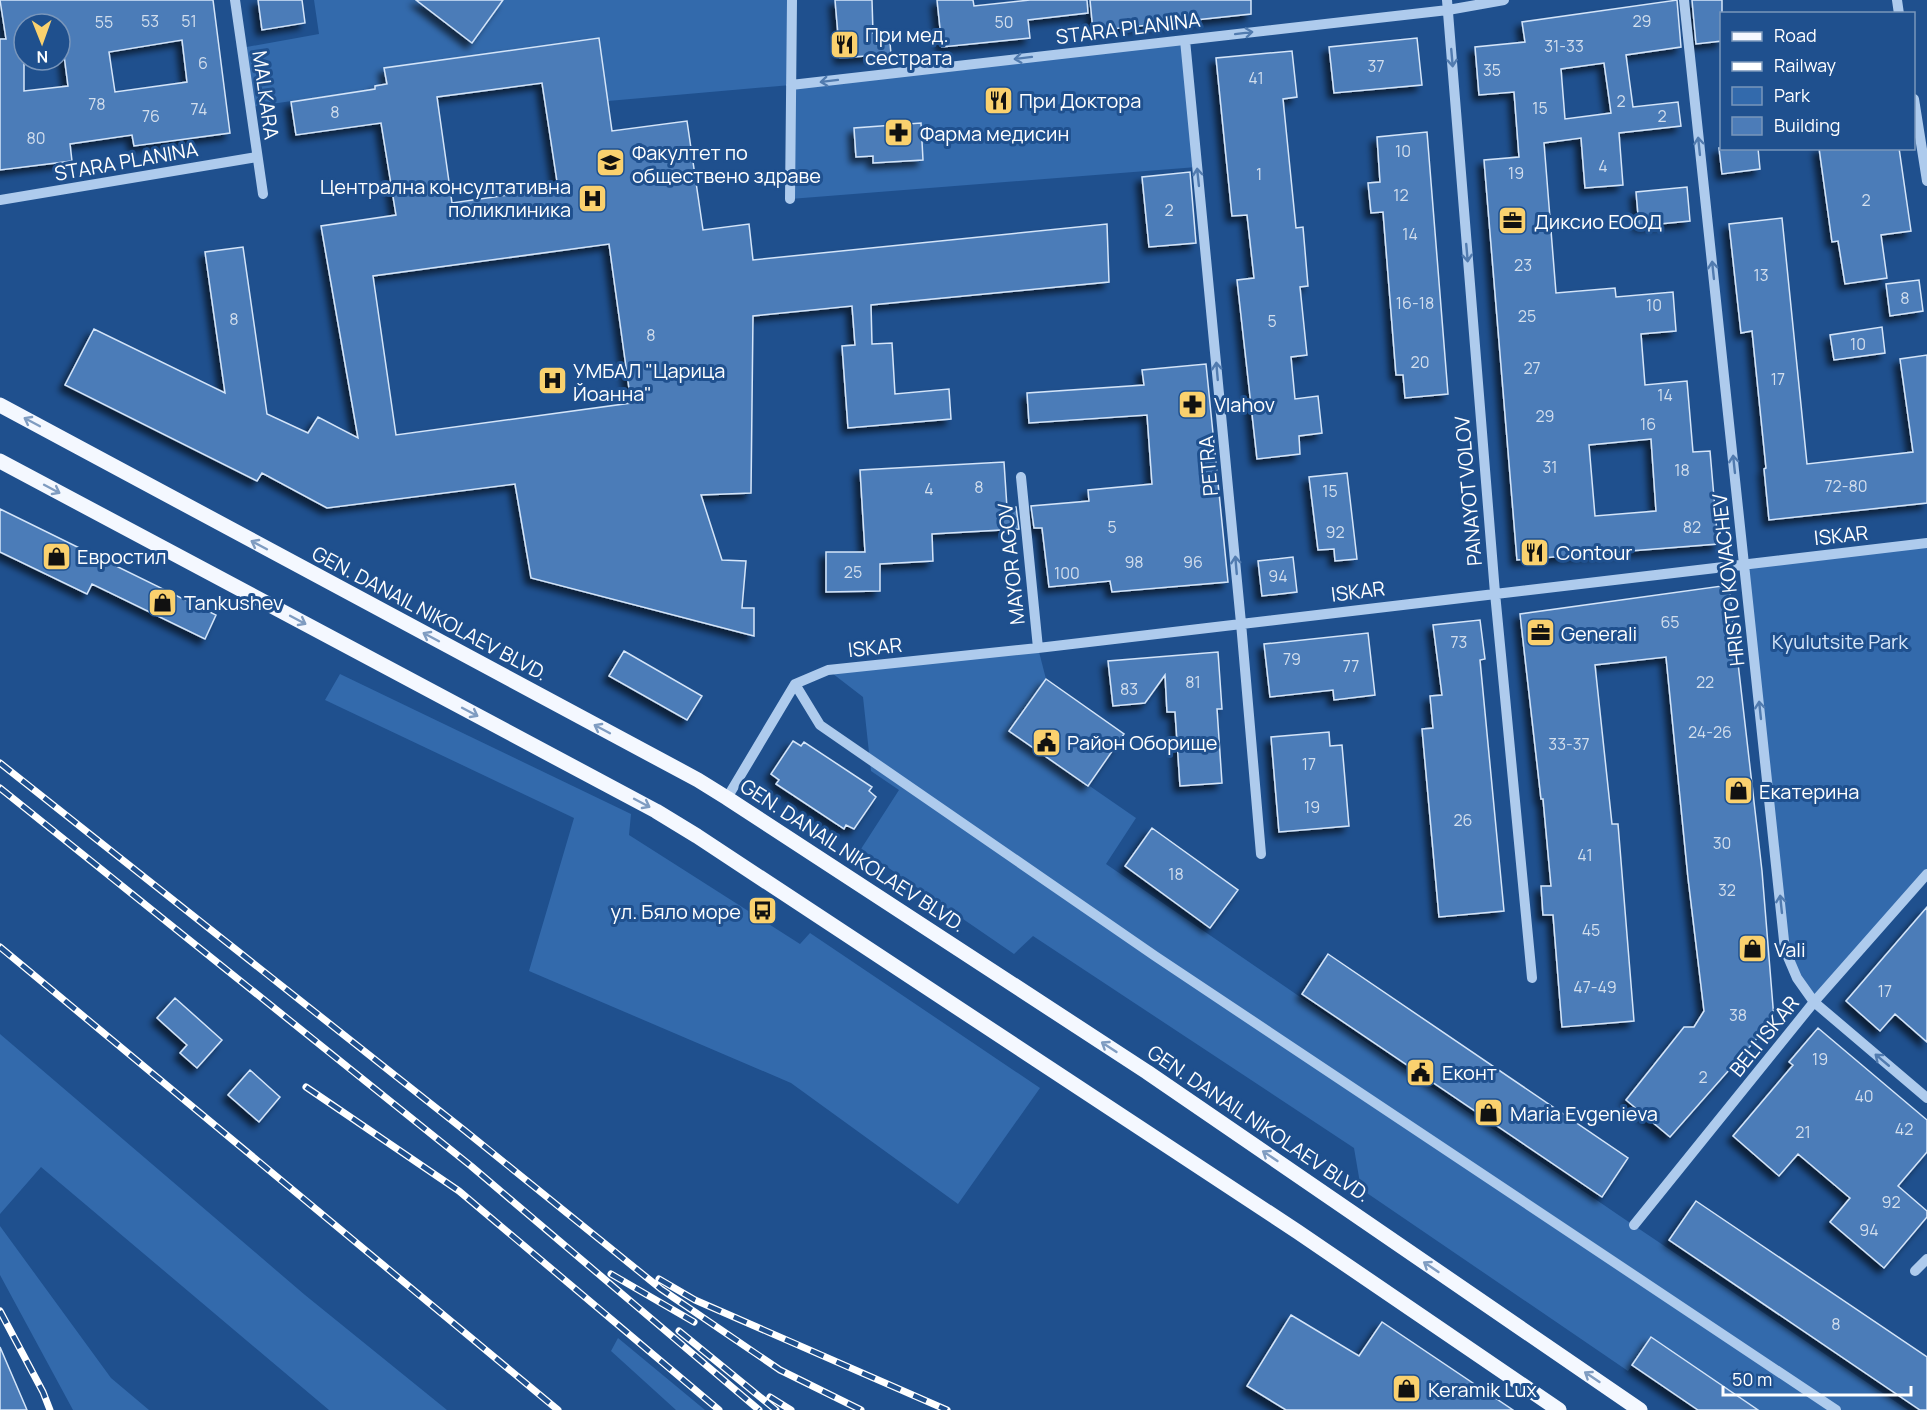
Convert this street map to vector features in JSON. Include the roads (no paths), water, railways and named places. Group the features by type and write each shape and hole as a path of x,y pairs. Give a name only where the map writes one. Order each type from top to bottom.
{"main road":[{"name":"GEN. DANAIL NIKOLAEV BLVD.","path":"0,405 698,780 1147,1072 1640,1410"},
{"path":"0,461 656,811 698,836 1307,1239 1559,1410"}],"street":[{"name":"MALKARA","path":"235,0 263,194"},
{"path":"790,199 792,0"},
{"name":"STARA PLANINA","path":"791,85 1185,40 1447,5 1504,0"},
{"name":"HRISTO KOVACHEV","path":"1684,0 1785,950 1797,978 1815,1002 1927,1098"},
{"name":"PANAYOT VOLOV","path":"1447,5 1495,593 1532,978"},
{"name":"PETRA","path":"1185,40 1261,854"},
{"path":"1915,105 1927,181"},
{"name":"STARA PLANINA","path":"0,200 257,157"},
{"name":"MAYOR AGOV","path":"1021,477 1038,648"},
{"name":"ISKAR","path":"795,684 828,670 1038,648 1927,543"},
{"path":"727,798 795,684 820,725 1155,956 1836,1410"},
{"name":"BELI ISKAR","path":"1634,1225 1815,1002 1927,874"},
{"path":"1915,1271 1927,1259"}],"railway":[{"path":"0,763 661,1289 780,1370 861,1410"},
{"path":"0,788 471,1166 759,1410"},
{"path":"0,947 558,1410"},
{"path":"306,1087 459,1191 719,1410"},
{"path":"611,1274 694,1322"},
{"path":"659,1279 695,1300 947,1410"},
{"path":"0,1311 43,1392 50,1410"},
{"path":"679,1331 776,1410"},
{"path":"770,1397 791,1410"}],"place":[{"name":"При мед. сестрата","path":"844,45"},
{"name":"При Доктора","path":"998,100"},
{"name":"Фарма медисин","path":"899,133"},
{"name":"Факултет по обществено здраве","path":"611,163"},
{"name":"Централна консултативна поликлиника","path":"592,198"},
{"name":"Диксио ЕООД","path":"1513,221"},
{"name":"УМБАЛ \"Царица Йоанна\"","path":"552,381"},
{"name":"Vlahov","path":"1193,404"},
{"name":"Contour","path":"1535,552"},
{"name":"Евростил","path":"56,556"},
{"name":"Tankushev","path":"163,602"},
{"name":"Generali","path":"1540,633"},
{"name":"Район Оборище","path":"1046,742"},
{"name":"Екатерина","path":"1738,791"},
{"name":"ул. Бяло море","path":"762,911"},
{"name":"Vali","path":"1753,949"},
{"name":"Еконт","path":"1421,1072"},
{"name":"Maria Evgenieva","path":"1489,1113"},
{"name":"Keramik Lux","path":"1407,1389"}],"park label":[{"name":"Kyulutsite Park","path":"1840,641"}]}
